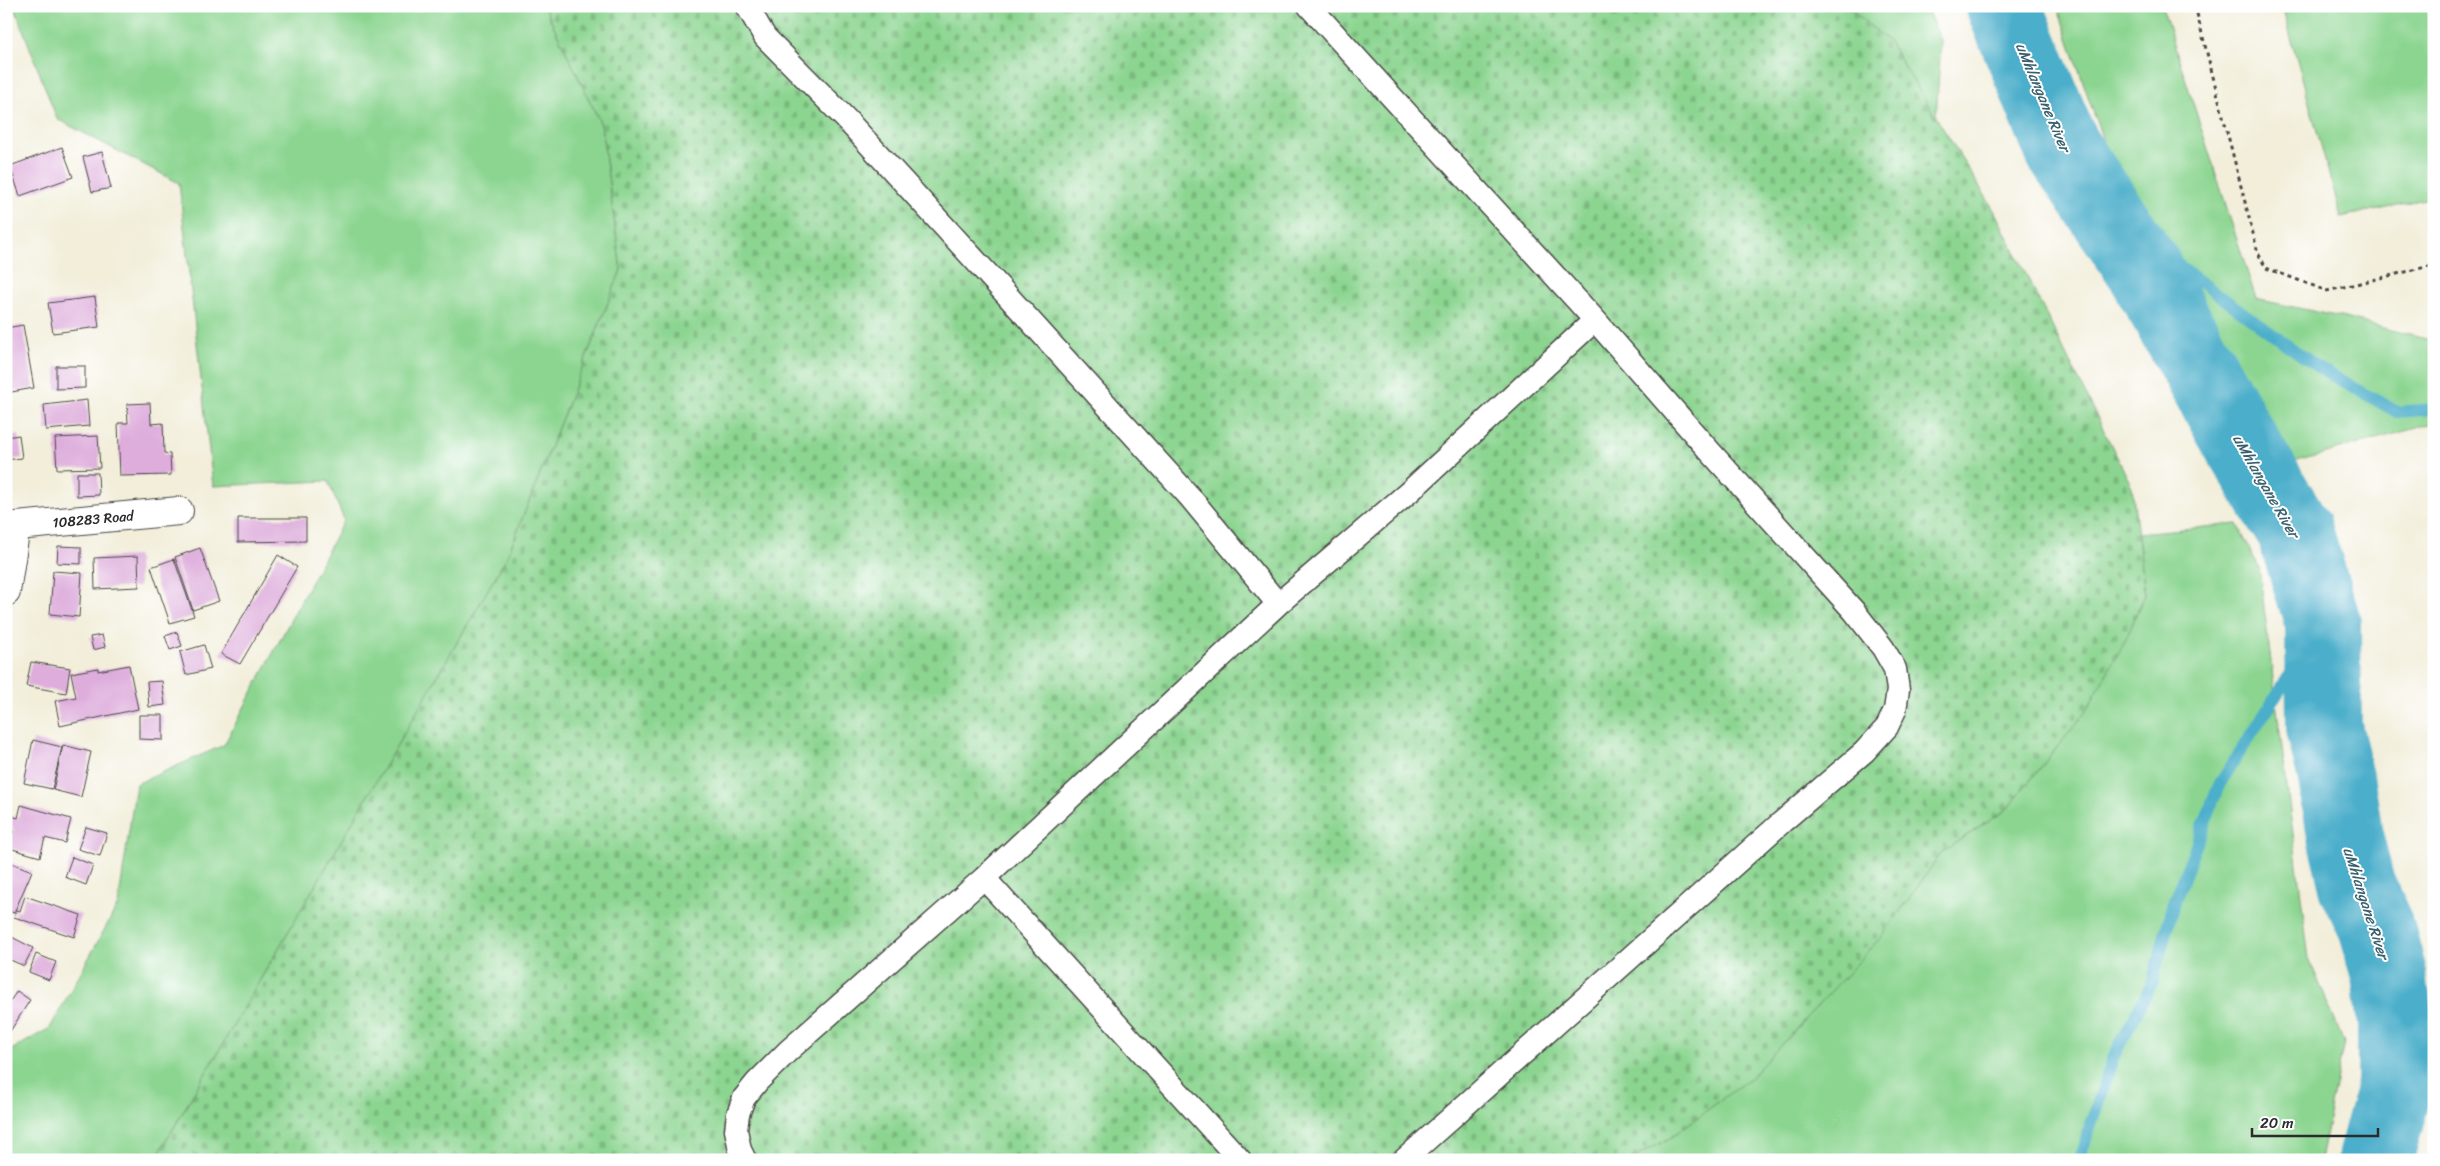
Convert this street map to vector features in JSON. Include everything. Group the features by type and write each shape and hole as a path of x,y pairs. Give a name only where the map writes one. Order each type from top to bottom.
{"street":[{"name":"108283 Road","path":"11,526 179,511"},
{"path":"6,592 11,526"}],"lane":[{"path":"747,6 765,37 846,118 1189,496 1278,604"},
{"path":"1309,6 1594,320 1704,446 1854,611 1883,648 1896,669 1898,690 1895,710 1886,727 1864,752 1782,822 1404,1160"},
{"path":"745,1160 740,1150 736,1130 738,1114 744,1098 788,1051 984,878 1278,604 1409,492 1594,320"},
{"path":"984,878 1240,1160"}],"path":[{"path":"2195,6 2258,253 2266,268 2328,291 2434,265"}],"green space":[{"path":"14,6 544,6 601,124 621,270 507,557 155,1160 6,1160 6,1053 50,1028 118,905 136,784 224,745 344,520 328,481 213,486 179,183 57,119"},
{"path":"544,6 1847,6 1889,42 1994,210 2132,487 2145,594 2126,639 2085,713 2006,810 1943,851 1880,939 1750,1078 1670,1138 1630,1160 155,1160 507,557 621,270 601,124"},
{"path":"1847,6 1925,6 1941,40 1936,118 1889,42"},
{"path":"2057,6 2162,6 2256,299 2345,318 2434,341 2434,423 2268,469 2118,184"},
{"path":"2282,6 2434,6 2434,197 2341,217"},
{"path":"2237,524 2259,568 2309,959 2344,1042 2320,1160 1630,1160 1670,1138 1880,939 1943,851 2006,810 2085,713 2145,594 2138,533"}],"building":[{"path":"62,147 73,177 20,196 10,166"},
{"path":"102,152 111,188 92,192 83,157"},
{"path":"95,297 99,327 53,333 48,303"},
{"path":"23,325 34,388 6,393 6,328"},
{"path":"56,366 85,366 85,388 56,389"},
{"path":"87,400 89,426 46,430 44,405"},
{"path":"150,403 151,424 163,423 164,453 170,454 171,475 120,476 118,423 128,423 127,404"},
{"path":"19,435 22,458 6,460 6,437"},
{"path":"98,436 100,468 57,469 55,438"},
{"path":"77,473 98,473 99,495 77,496"},
{"path":"238,518 306,518 306,541 238,542"},
{"path":"58,546 81,547 81,564 57,563"},
{"path":"200,548 219,601 193,610 175,557"},
{"path":"278,555 297,567 240,664 221,654"},
{"path":"138,556 139,587 95,589 94,558"},
{"path":"174,559 194,616 170,623 151,567"},
{"path":"53,571 82,573 79,617 50,614"},
{"path":"177,632 182,646 170,650 165,636"},
{"path":"102,635 105,647 93,650 90,637"},
{"path":"204,645 211,669 186,675 180,652"},
{"path":"31,662 70,668 66,693 26,686"},
{"path":"129,665 138,709 60,726 55,701 76,697 71,673 98,668 98,671"},
{"path":"162,681 165,705 149,707 147,682"},
{"path":"139,715 163,715 163,740 139,739"},
{"path":"33,740 62,747 52,789 24,783"},
{"path":"63,745 91,752 81,797 53,790"},
{"path":"21,805 71,819 65,843 45,838 40,857 9,848 14,828 6,825 9,815 18,818"},
{"path":"86,827 107,833 100,856 78,849"},
{"path":"72,857 93,865 86,885 65,877"},
{"path":"9,862 32,871 14,913 6,910 6,869"},
{"path":"25,896 81,915 74,937 14,917 17,910 20,911"},
{"path":"6,934 33,948 24,966 6,958"},
{"path":"36,954 56,962 49,980 29,972"},
{"path":"17,991 30,1000 9,1033 6,1031 6,1007"}],"waterway":[{"name":"uMhlangane River","path":"2004,6 2062,148 2143,267 2240,441 2295,532 2323,623 2324,727 2336,778 2345,835 2357,885 2376,926 2389,975 2395,1023 2395,1086 2375,1160"},
{"path":"2106,213 2319,368 2397,412 2434,409"},
{"path":"2079,1160 2113,1058 2152,983 2173,906 2219,785 2323,623"}]}
